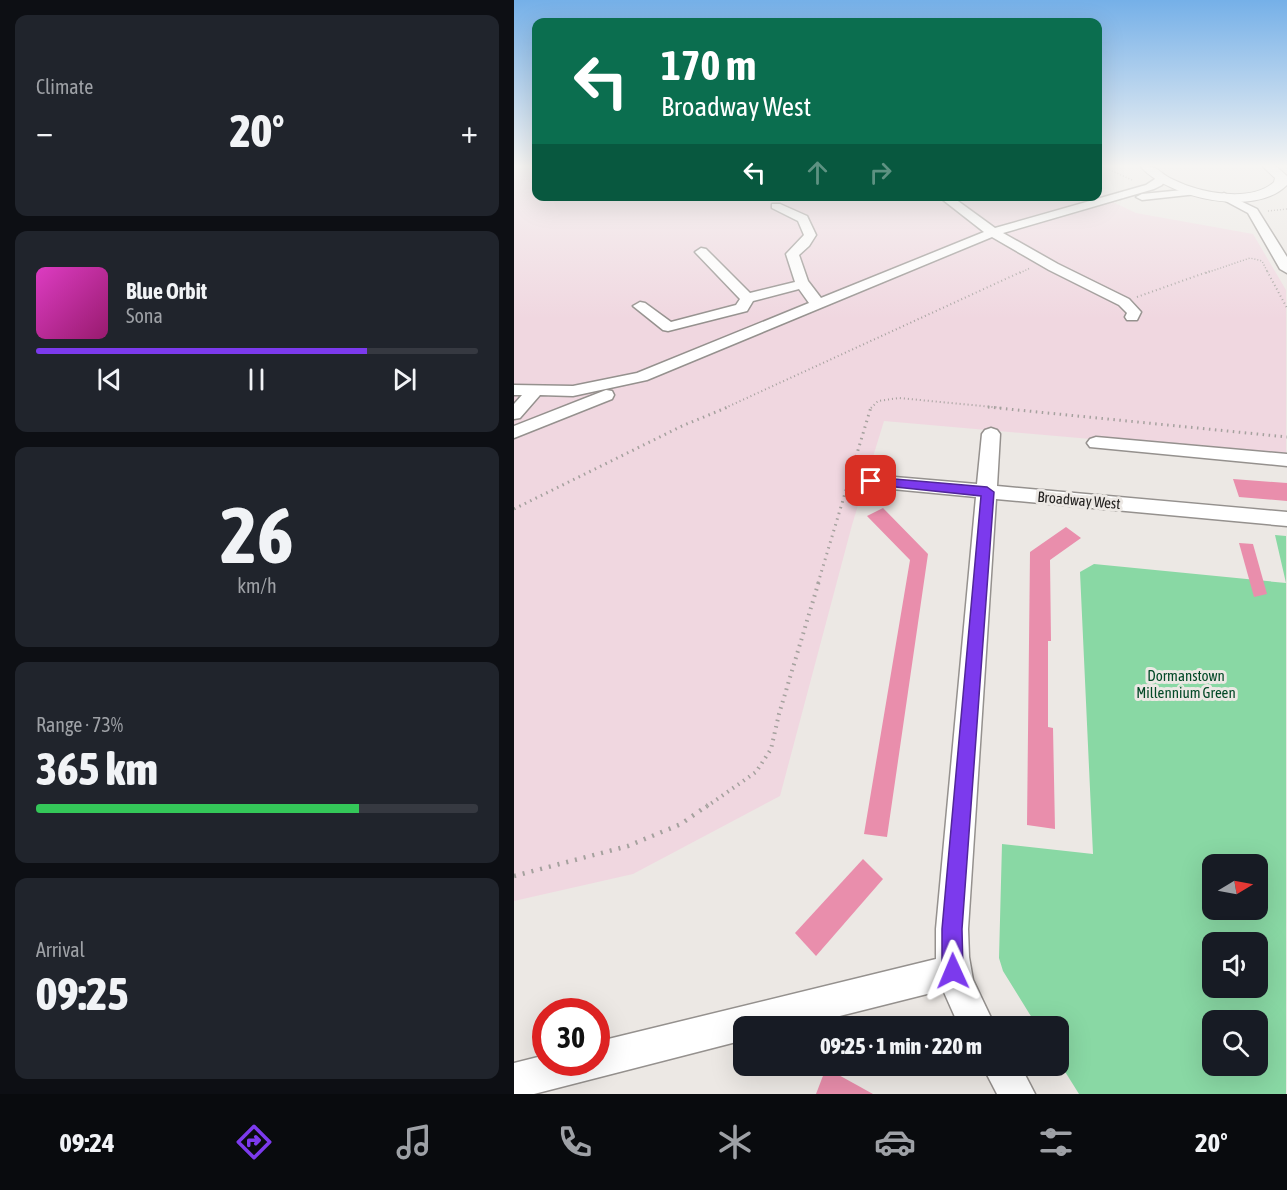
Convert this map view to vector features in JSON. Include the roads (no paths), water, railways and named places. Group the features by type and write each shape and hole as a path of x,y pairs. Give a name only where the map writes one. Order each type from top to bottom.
{"street":[{"path":"799,217 803,219 810,235 805,243 792,254 793,264 810,298 820,304"},
{"path":"970,217 991,233 1043,262 1124,302 1134,312 1132,317"},
{"path":"514,432 614,391 641,377 991,233 1042,217"},
{"path":"1039,218 1046,217"},
{"path":"1256,217 1286,269"},
{"path":"701,252 747,298"},
{"path":"640,306 668,327 742,308 747,298 803,284"},
{"path":"514,390 574,392 641,377"},
{"path":"514,414 534,392"},
{"path":"972,1016 962,999 953,971 952,929 991,434"},
{"path":"1096,443 1286,460"},
{"name":"Broadway West","path":"871,481 1286,519"},
{"path":"610,1057 953,971"},
{"path":"514,1081 534,1076"},
{"path":"1006,1076 1017,1094"}],"park label":[{"name":"Dormanstown Millennium Green","path":"1186,684"}]}
